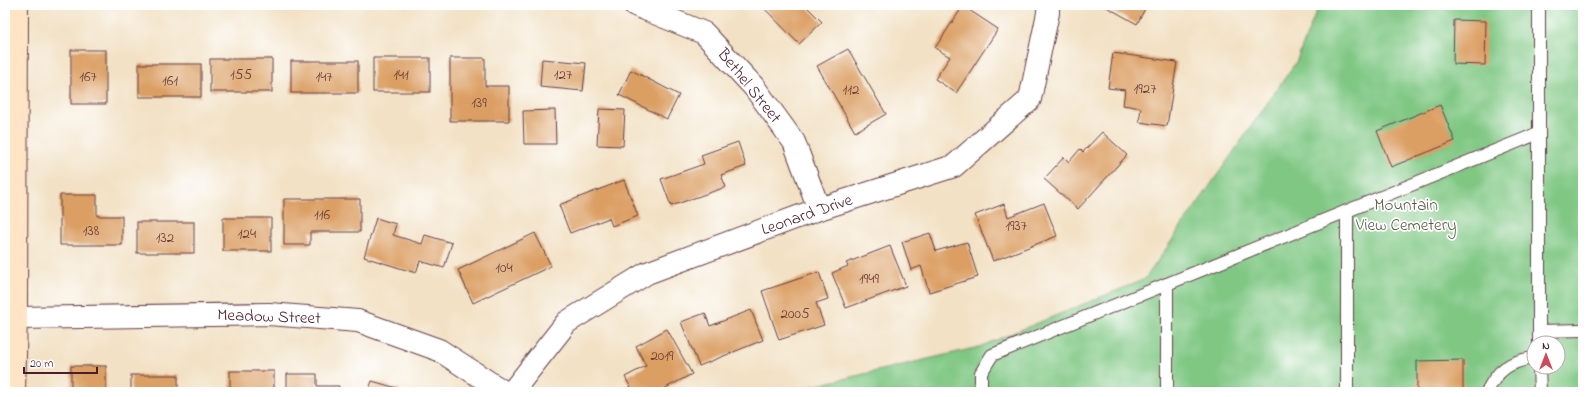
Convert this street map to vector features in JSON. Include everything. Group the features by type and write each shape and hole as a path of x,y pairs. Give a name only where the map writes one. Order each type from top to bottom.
{"street":[{"path":"14,392 16,318 17,5"},
{"name":"Bethel Street","path":"635,5 704,33 754,87 794,142 819,209"},
{"name":"Leonard Drive","path":"512,392 567,322 647,273 819,209 954,166 1030,99 1048,13 1048,5"},
{"name":"Meadow Street","path":"16,318 269,314 358,321 439,350 504,392"}],"lane":[{"path":"1539,5 1540,335"},
{"path":"981,392 981,373 992,355 1539,133"},
{"path":"1347,211 1347,392"},
{"path":"1167,284 1167,392"},
{"path":"1540,330 1583,330"},
{"path":"1486,392 1503,368 1520,360 1526,359"},
{"path":"1540,375 1540,392"}],"green space":[{"name":"Mountain View Cemetery","path":"1319,5 1583,5 1583,392 792,392 979,347 1145,279 1296,62"}],"building":[{"path":"761,5 805,5 822,22 799,44"},
{"path":"1103,5 1147,5 1137,24"},
{"path":"963,6 998,29 956,93 935,79 950,57 935,48"},
{"path":"1454,20 1486,21 1485,65 1453,64"},
{"path":"848,49 886,114 855,132 817,66"},
{"path":"71,50 106,50 106,104 71,104"},
{"path":"1113,53 1177,62 1167,126 1139,122 1141,108 1123,105 1125,90 1108,88"},
{"path":"373,58 430,58 430,92 373,92"},
{"path":"450,58 485,58 485,86 509,86 509,121 450,121"},
{"path":"210,59 272,59 272,92 210,92"},
{"path":"542,59 586,63 583,91 540,87"},
{"path":"291,61 358,61 358,93 291,93"},
{"path":"139,64 201,64 201,97 139,97"},
{"path":"631,70 679,95 667,119 619,95"},
{"path":"1440,105 1455,141 1391,167 1377,131"},
{"path":"599,109 625,110 623,146 597,145"},
{"path":"555,110 556,144 524,144 523,111"},
{"path":"1102,132 1127,155 1078,209 1044,179 1064,157 1069,162 1080,149 1083,152"},
{"path":"738,142 746,166 721,175 726,187 671,206 661,179 704,164 701,155"},
{"path":"624,180 638,216 612,226 609,218 570,233 559,205"},
{"path":"60,195 97,195 97,216 122,216 122,245 60,245"},
{"path":"284,199 360,199 360,232 310,232 310,245 284,245"},
{"path":"1044,203 1057,236 993,261 975,215 1004,204 1008,217"},
{"path":"223,218 271,218 271,251 223,251"},
{"path":"376,218 396,224 393,235 422,244 425,235 452,243 444,268 420,261 416,273 364,257"},
{"path":"137,222 194,222 194,253 137,253"},
{"path":"535,233 551,266 473,303 458,270"},
{"path":"930,233 936,251 967,242 978,277 929,292 921,266 911,270 902,242"},
{"path":"890,246 906,286 846,308 832,273 848,266 846,263"},
{"path":"819,272 828,299 816,303 824,325 779,340 762,291"},
{"path":"751,310 763,340 699,366 681,322 705,313 710,326"},
{"path":"667,329 692,374 658,392 633,392 625,377 646,366 636,346"},
{"path":"1463,360 1463,392 1417,392 1417,361"},
{"path":"71,366 106,366 106,392 71,392"},
{"path":"230,371 274,371 274,392 230,392"},
{"path":"287,374 317,374 317,386 339,386 339,392 287,392"},
{"path":"131,375 178,375 178,392 131,392"},
{"path":"372,381 400,389 399,392 368,392"}]}
